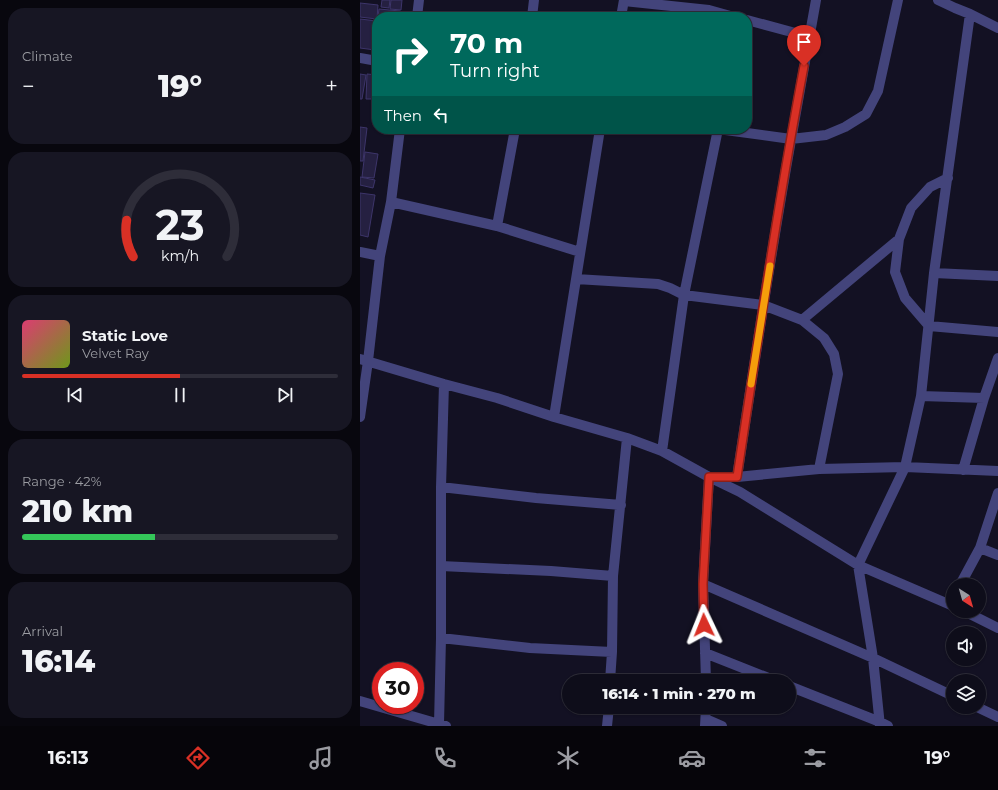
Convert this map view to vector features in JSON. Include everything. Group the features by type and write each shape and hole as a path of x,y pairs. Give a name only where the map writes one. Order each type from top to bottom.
{"street":[{"path":"418,12 419,0"},
{"path":"533,12 534,0"},
{"path":"737,477 763,305 816,0"},
{"path":"752,134 791,139 826,135 845,127 866,114 878,91 898,0"},
{"path":"938,0 956,4 970,14 998,28"},
{"path":"622,12 624,1 710,5 724,12"},
{"path":"883,725 858,565 905,467 921,396 934,272 970,14"},
{"path":"752,21 810,37"},
{"path":"360,58 372,59"},
{"path":"360,417 364,360 390,202 399,134"},
{"path":"497,226 514,134"},
{"path":"554,417 599,134"},
{"path":"662,451 684,295 717,134"},
{"path":"948,178 930,187 911,208 899,239 895,272 905,298 929,326 998,332"},
{"path":"390,202 497,226 580,252"},
{"path":"802,320 899,239"},
{"path":"360,252 380,256"},
{"path":"934,272 998,276"},
{"path":"576,279 658,284 684,295 763,305 802,320 824,338 834,354 838,374 820,469"},
{"path":"963,470 984,398 998,358"},
{"path":"364,360 497,398 554,417 627,438 662,451 740,492 858,565 946,600"},
{"path":"360,701 442,725 441,487 444,384"},
{"path":"921,396 984,398"},
{"path":"610,674 613,576 627,438"},
{"path":"709,477 737,477 820,469 905,467 998,471"},
{"path":"706,674 703,584 709,477"},
{"path":"441,487 536,498 621,505"},
{"path":"964,578 980,548 998,494"},
{"path":"980,548 998,556"},
{"path":"441,566 550,571 613,576"},
{"path":"703,584 873,658 946,693"},
{"path":"978,618 998,628"},
{"path":"441,638 530,648 612,652"},
{"path":"705,653 758,674"},
{"path":"796,689 883,725"},
{"path":"986,711 998,717"},
{"path":"607,726 608,714"},
{"path":"706,722 722,726"}],"building":[{"path":"382,0 390,0 389,8 381,7"},
{"path":"391,0 402,0 401,10 390,9"},
{"path":"360,3 378,5 378,12 372,12 372,18 360,17"},
{"path":"379,9 400,11 400,12 379,12"},
{"path":"360,19 372,20 372,50 360,48"},
{"path":"360,74 366,75 362,99 360,99"},
{"path":"367,74 372,74 372,99 366,99"},
{"path":"360,127 367,128 363,161 360,161"},
{"path":"365,152 378,154 374,178 362,177"},
{"path":"360,177 375,180 373,188 360,185"},
{"path":"360,193 375,195 368,237 360,235"}],"slow traffic":[{"path":"751,384 770,266"}],"route":[{"path":"704,625 703,584 709,477 737,477 763,305 804,66"}]}
